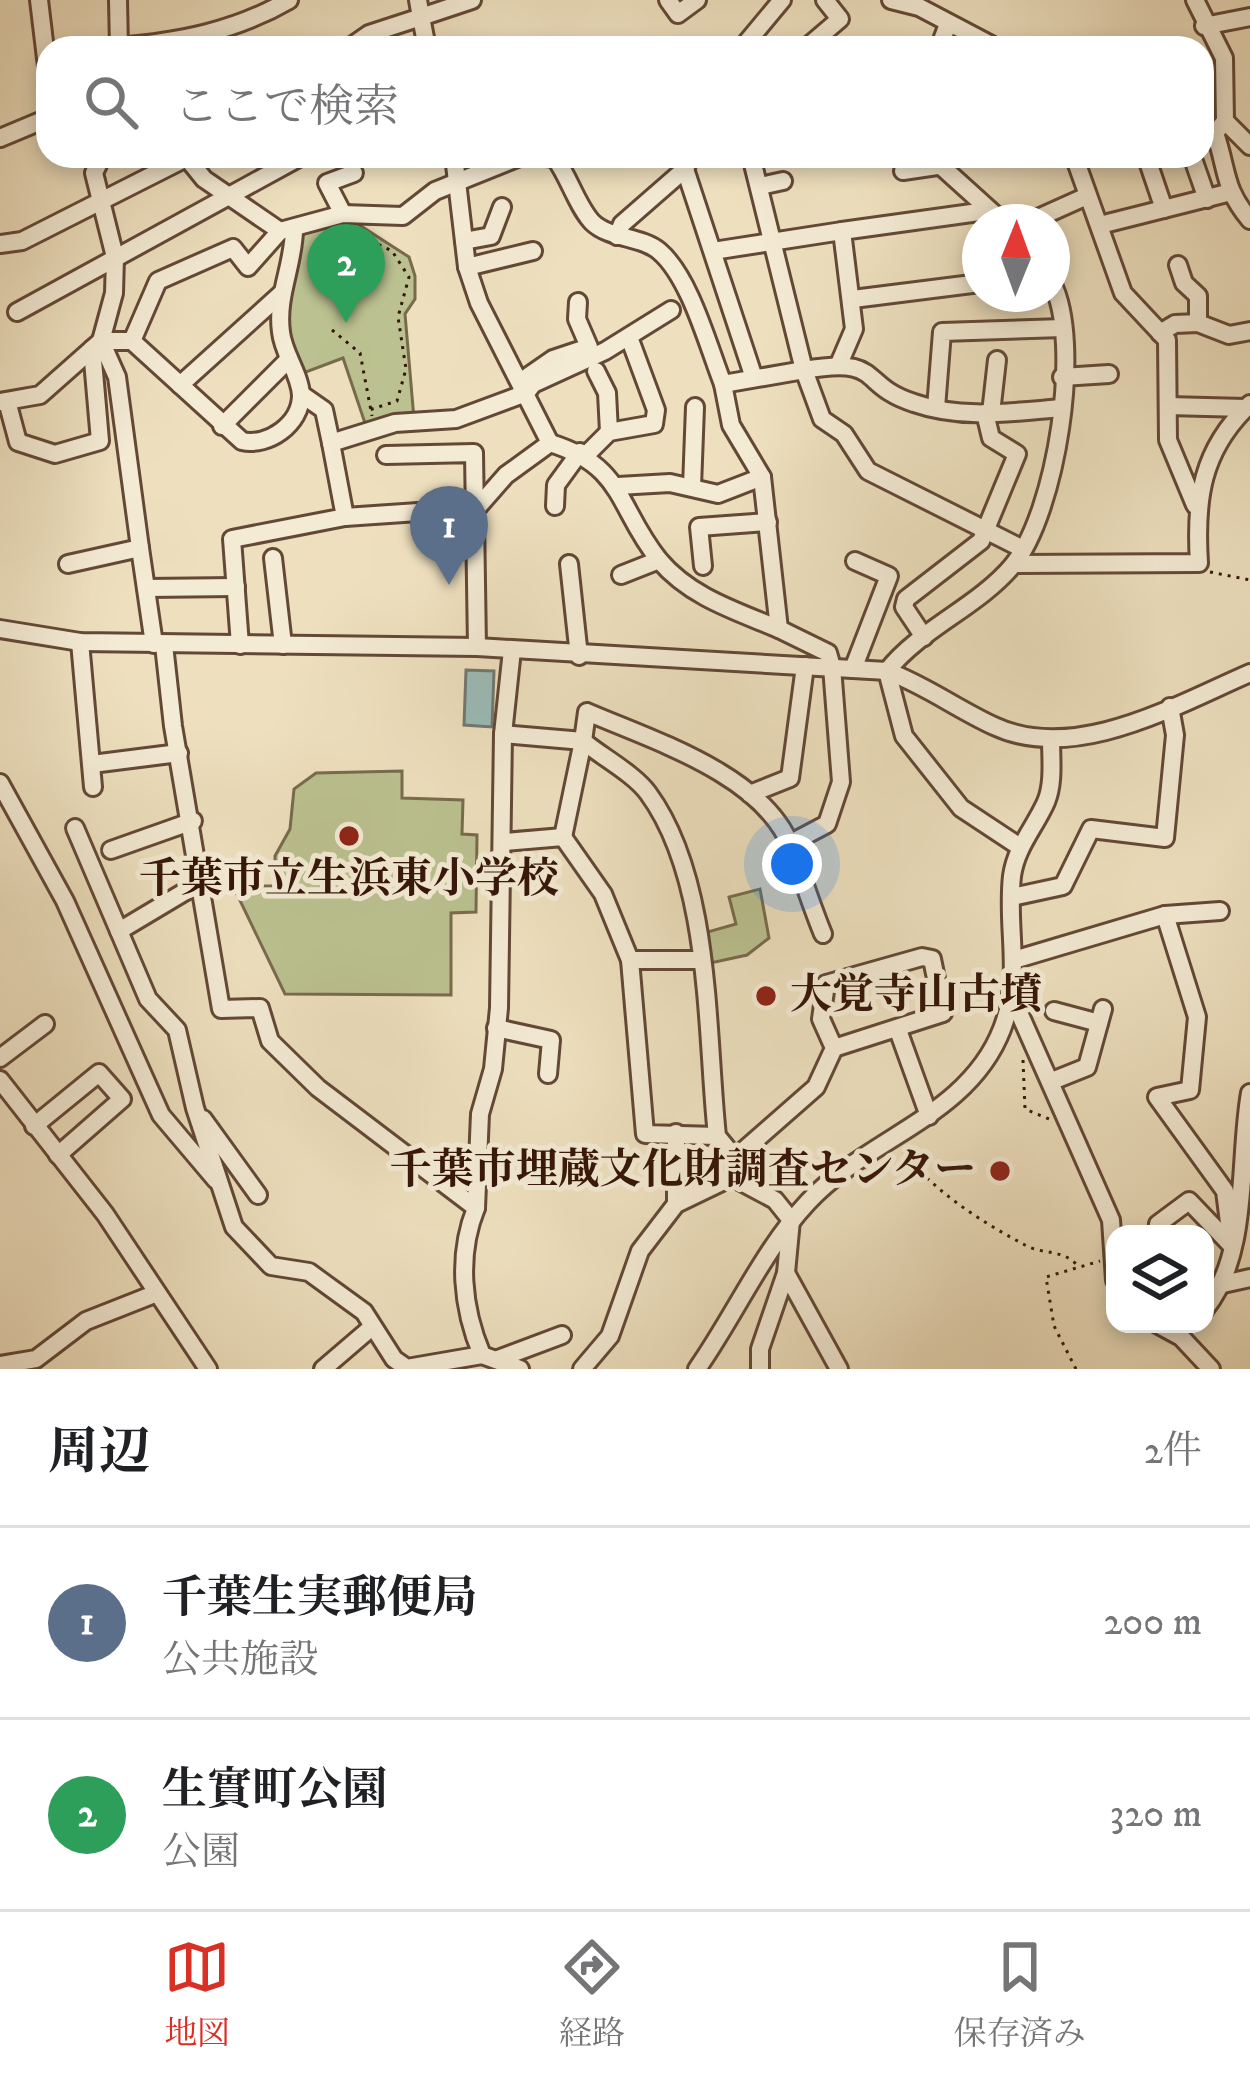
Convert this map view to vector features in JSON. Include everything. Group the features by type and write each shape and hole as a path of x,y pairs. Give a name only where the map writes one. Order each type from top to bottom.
{"street":[{"path":"38,0 43,36"},
{"path":"118,0 119,36"},
{"path":"188,36 246,25 289,0"},
{"path":"366,36 419,9 472,0"},
{"path":"668,0 678,14 697,0"},
{"path":"752,36 782,0"},
{"path":"891,0 919,7 972,36"},
{"path":"1195,0 1210,36"},
{"path":"820,36 840,19 832,2"},
{"path":"1204,26 1250,16"},
{"path":"944,36 948,24"},
{"path":"1214,42 1224,58 1225,122 1215,133 1228,193 1250,220"},
{"path":"1225,122 1250,146"},
{"path":"0,137 36,123"},
{"path":"96,168 115,257 114,292 96,345 100,441 55,454 19,442 3,401 40,395 96,345 131,341 222,426 255,444 279,434 297,410 301,394 281,332 282,292 294,253 287,230 203,178 196,168"},
{"path":"0,244 22,241 168,168"},
{"path":"17,313 282,168"},
{"path":"455,168 467,267 479,303 550,443 583,454 618,486 659,560 704,598 828,653 841,782 827,824 791,843"},
{"path":"131,341 158,281 233,248 248,267 287,230 343,218 404,216 435,191 493,168"},
{"path":"562,168 587,218 617,236 657,249 694,307 723,384 731,425 762,476 779,628"},
{"path":"617,236 681,168"},
{"path":"690,168 754,379"},
{"path":"755,168 805,370 822,419 844,434 868,471 988,527 1019,557 1198,563 1195,505 1168,440 1167,340 1123,293 1078,168"},
{"path":"903,171 912,168"},
{"path":"940,168 979,204"},
{"path":"1150,168 1164,209"},
{"path":"1196,168 1207,199"},
{"path":"343,218 327,183 354,173"},
{"path":"760,186 783,181"},
{"path":"1100,225 1228,193"},
{"path":"1069,204 1087,196"},
{"path":"464,242 491,236 502,207"},
{"path":"713,251 962,214"},
{"path":"839,364 854,328 842,231"},
{"path":"467,267 533,251"},
{"path":"1178,266 1198,296 1198,323"},
{"path":"853,299 962,285"},
{"path":"180,385 282,292"},
{"path":"524,387 553,359 589,347 577,319 578,302"},
{"path":"332,442 388,426 456,419 629,337 671,310"},
{"path":"886,671 1019,557 1060,450 1063,328 1059,312"},
{"path":"1160,333 1175,324 1198,323 1229,334 1250,331"},
{"path":"936,408 942,332 1063,328"},
{"path":"555,506 556,485 609,431 653,424 656,410 629,337"},
{"path":"96,345 117,376 146,587 193,821 221,1009 260,1008 270,1041 318,1088 476,1208"},
{"path":"222,426 289,359"},
{"path":"925,637 904,607 906,598 981,541 1017,454 991,438 988,413 997,360"},
{"path":"723,384 839,364 867,370 892,392 965,416 1062,408"},
{"path":"596,371 607,392 609,431"},
{"path":"1063,377 1109,374"},
{"path":"301,394 320,404 345,517"},
{"path":"692,487 695,406"},
{"path":"1168,406 1248,406"},
{"path":"1195,505 1217,447 1248,406"},
{"path":"240,646 232,538 345,517 477,508 506,475 550,443"},
{"path":"386,454 474,452 477,647"},
{"path":"618,486 692,487 718,494 762,476"},
{"path":"703,566 699,527 768,522"},
{"path":"68,564 140,548"},
{"path":"273,558 284,646"},
{"path":"621,575 659,560"},
{"path":"853,669 889,576 855,561"},
{"path":"569,564 579,656"},
{"path":"146,587 236,587"},
{"path":"0,629 80,642 477,647 886,671 919,682 995,727 1051,739 1123,725 1250,673"},
{"path":"80,642 93,787"},
{"path":"512,650 503,734 504,842 493,1069 480,1114 476,1208 464,1238 467,1320 490,1357 520,1369"},
{"path":"750,794 790,778 806,666"},
{"path":"886,671 904,736 961,808 1020,848"},
{"path":"1012,897 1064,886 1091,829 1165,838 1175,735 1170,707"},
{"path":"717,1136 645,1134 630,960 603,894 562,837 587,712 735,777 791,843 797,873 823,934"},
{"path":"503,734 583,741 647,791 695,909 717,1136 734,1158"},
{"path":"697,1369 791,1220 812,1196 929,1116 979,1072 1013,999 1017,959 1012,897 1020,848 1047,800 1051,739"},
{"path":"92,764 179,753"},
{"path":"0,783 65,901 161,1115 224,1190"},
{"path":"111,850 193,821"},
{"path":"75,828 148,999 177,1030 195,1108 234,1227 252,1251 271,1266 309,1272 364,1312 394,1359 407,1368 490,1357 562,1334"},
{"path":"504,842 562,837"},
{"path":"119,931 202,881"},
{"path":"1017,959 1165,915 1220,911"},
{"path":"1165,915 1197,1018 1190,1090 1157,1097 1225,1191 1232,1246"},
{"path":"732,1177 734,1158 816,1087 833,1048 821,1019 826,984 922,957 932,959 943,1013 833,1048"},
{"path":"630,960 699,960"},
{"path":"1013,999 1076,1131 1111,1225"},
{"path":"1052,1081 1087,1066 1101,1016 1054,1011"},
{"path":"0,1058 45,1024"},
{"path":"496,1028 551,1040 548,1074"},
{"path":"898,1030 929,1116"},
{"path":"34,1126 99,1073 122,1099 58,1155"},
{"path":"0,1080 208,1369"},
{"path":"1214,1294 1222,1284 1245,1192 1243,1133 1250,1093"},
{"path":"195,1108 258,1195"},
{"path":"676,1133 676,1204"},
{"path":"583,1369 610,1336 640,1252 676,1204 732,1177"},
{"path":"732,1177 775,1200 791,1220 786,1274 760,1349 760,1369"},
{"path":"1158,1225 1189,1201 1212,1225"},
{"path":"1214,1227 1232,1246"},
{"path":"786,1274 839,1369"},
{"path":"1222,1284 1250,1278"},
{"path":"7,1367 36,1359 86,1321 157,1293"},
{"path":"322,1369 372,1327"},
{"path":"1188,1333 1211,1369"}],"path":[{"path":"343,218 356,237 403,260 410,277 398,317 404,389 397,401 369,410"},
{"path":"332,330 360,352 369,410 374,418 387,416 388,426"},
{"path":"1198,563 1212,574 1250,580"},
{"path":"1001,1031 1022,1039 1025,1108 1076,1131"},
{"path":"892,1138 926,1181 1029,1248 1067,1254 1077,1265"},
{"path":"1076,1369 1054,1326 1046,1277 1106,1261"}],"green space":[{"path":"350,219 409,257 415,276 415,299 405,314 414,419 368,432 343,358 298,375 283,306 298,231"},
{"path":"402,771 402,798 463,800 462,834 477,835 476,912 451,913 451,995 285,994 233,886 275,886 275,856 290,829 294,789 316,773"},
{"path":"760,889 769,938 747,955 706,964 704,933 736,924 729,897"}],"water":[{"path":"466,670 494,671 492,727 464,725"}],"place":[{"name":"生實町公園","path":"346,323"},
{"name":"千葉生実郵便局","path":"449,585"},
{"name":"千葉市立生浜東小学校","path":"349,836"},
{"name":"大覚寺山古墳","path":"766,996"},
{"name":"千葉市埋蔵文化財調査センター","path":"1000,1171"}]}
